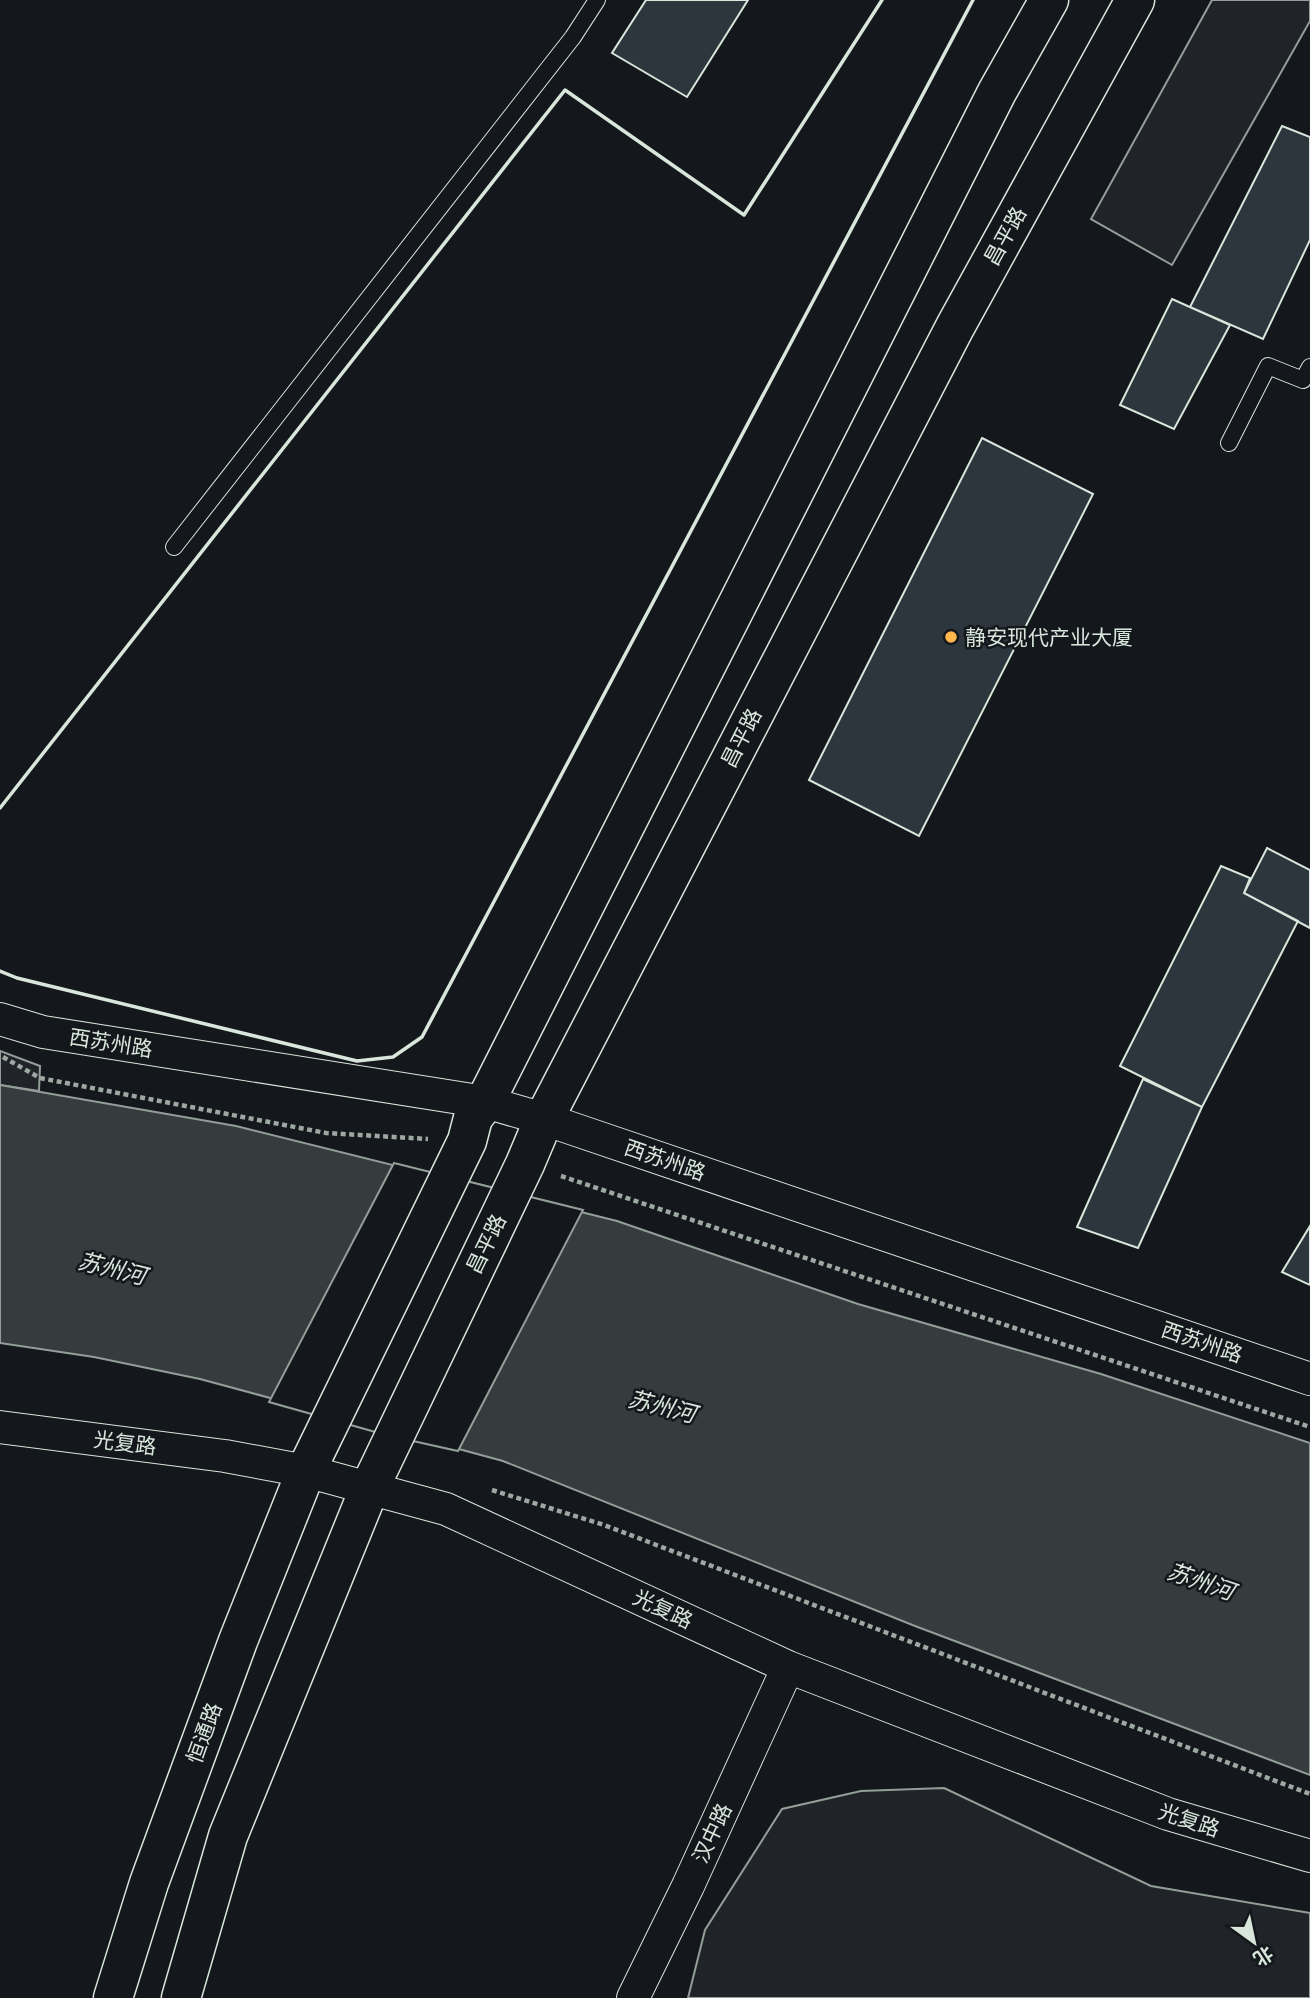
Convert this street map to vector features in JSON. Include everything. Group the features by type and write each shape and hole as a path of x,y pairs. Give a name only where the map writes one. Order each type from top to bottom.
{"main road":[{"path":"315,1456 467,1141 473,1118 485,1102 997,92 1049,0"},
{"name":"昌平路","path":"377,1472 544,1119 955,327 1135,0"},
{"name":"恒通路","path":"113,1998 149,1883 233,1653 315,1456"},
{"path":"181,1998 228,1836 377,1472"}],"street":[{"name":"西苏州路","path":"0,1019 43,1032 485,1102 544,1119 1310,1379"},
{"name":"光复路","path":"0,1427 225,1456 315,1456 377,1472 446,1509 788,1667 1168,1814 1310,1856"},
{"name":"汉中路","path":"633,1998 688,1886 788,1667"}],"lane":[{"path":"174,547 573,37 597,0"},
{"path":"1229,443 1268,366 1303,380 1310,367"}],"path":[{"path":"0,1056 40,1078 326,1133 467,1141"},
{"path":"525,1164 1310,1427"},
{"path":"487,1488 604,1525 1310,1794"}],"shaded area":[{"path":"1212,0 1310,0 1310,21 1172,265 1091,219"},
{"path":"0,1051 40,1066 39,1091 0,1085"},
{"path":"944,1788 1151,1886 1310,1913 1310,1998 688,1998 705,1930 782,1809 861,1791"}],"water":[{"name":"苏州河","path":"0,1085 236,1126 617,1221 858,1304 1101,1374 1310,1443 1310,1775 915,1626 503,1461 200,1379 94,1357 0,1343"}],"pier":[{"path":"394,1163 583,1210 458,1451 386,1435 269,1402"}],"building":[{"path":"646,0 748,0 687,97 612,53"},
{"path":"1282,126 1310,137 1310,240 1263,339 1190,307"},
{"path":"1172,299 1230,325 1174,429 1120,405"},
{"name":"静安现代产业大厦","path":"982,438 1093,494 919,836 809,780"},
{"path":"1267,848 1310,870 1310,928 1244,893"},
{"path":"1221,866 1250,878 1244,893 1298,921 1202,1107 1120,1066"},
{"path":"1143,1079 1202,1107 1138,1248 1077,1227"},
{"path":"1310,1226 1310,1285 1282,1272"}],"wall":[{"path":"0,808 565,90 744,215 882,0"},
{"path":"0,971 17,978 357,1061 393,1057 422,1037 973,0"}],"place":[{"name":"静安现代产业大厦","path":"951,637"}]}
